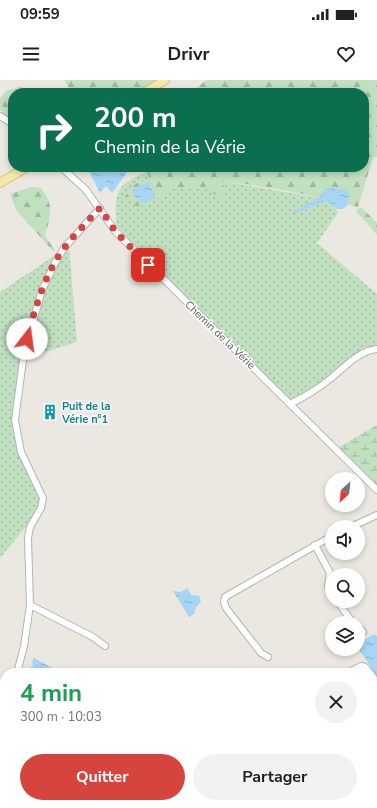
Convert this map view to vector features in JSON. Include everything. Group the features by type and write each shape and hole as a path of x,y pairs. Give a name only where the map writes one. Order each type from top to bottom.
{"main road":[{"path":"152,88 165,80"},
{"path":"0,183 19,172"}],"street":[{"name":"Chemin de la Vérie","path":"67,172 100,208 115,231 377,490"},
{"path":"18,668 24,646 30,605 28,538 30,527 41,508 43,498 22,452 17,432 16,420 24,353 42,290 55,263 64,248 100,208"},
{"path":"290,404 330,380 358,356 377,349"},
{"path":"365,521 377,515"},
{"path":"268,657 261,653 226,608 224,599 226,595 325,540"},
{"path":"315,545 327,568"},
{"path":"30,605 93,637 105,646"},
{"path":"356,668 360,666 366,668"}],"green space":[{"path":"64,80 155,80 143,88 69,88"},
{"path":"206,80 377,80 377,157 373,158 369,171 369,88 197,88"},
{"path":"8,90 8,117 4,115 0,109 0,98"},
{"path":"148,172 157,172 222,181 331,200 338,213 317,243 377,294 377,345 291,401 142,255 116,225 117,196 124,185"},
{"path":"148,172 369,172 358,207 290,192 222,181 228,202 206,189 175,188 166,192 156,200 144,205 136,206 124,197 130,192 140,204 156,196 152,184 147,183 124,193 137,183 149,180"},
{"path":"31,187 41,188 50,206 50,216 45,236 55,250 54,252 17,211 10,194"},
{"path":"361,207 377,223 377,235 356,211"},
{"path":"69,246 77,342 20,360 14,419 21,457 42,500 30,522 0,558 0,292"},
{"path":"377,425 377,486 365,472 339,447"}],"water":[{"path":"89,172 127,172 112,193 106,186 100,193"},
{"path":"149,182 155,198 144,203 139,201 132,192 140,185"},
{"path":"325,188 348,190 348,204 344,208 337,209 329,202 325,201 295,214 294,211 322,196"},
{"path":"188,588 191,595 199,596 201,602 196,607 194,614 189,617 173,591 180,592"},
{"path":"374,634 377,636 377,668 372,668 363,656 365,656 365,640"},
{"path":"34,658 53,668 29,668 33,666 32,662"}],"place":[{"name":"Puit de la Vérie n°1","path":"50,412"}],"route":[{"path":"27,339 42,290 55,263 64,248 100,208 115,231 148,265"}]}
